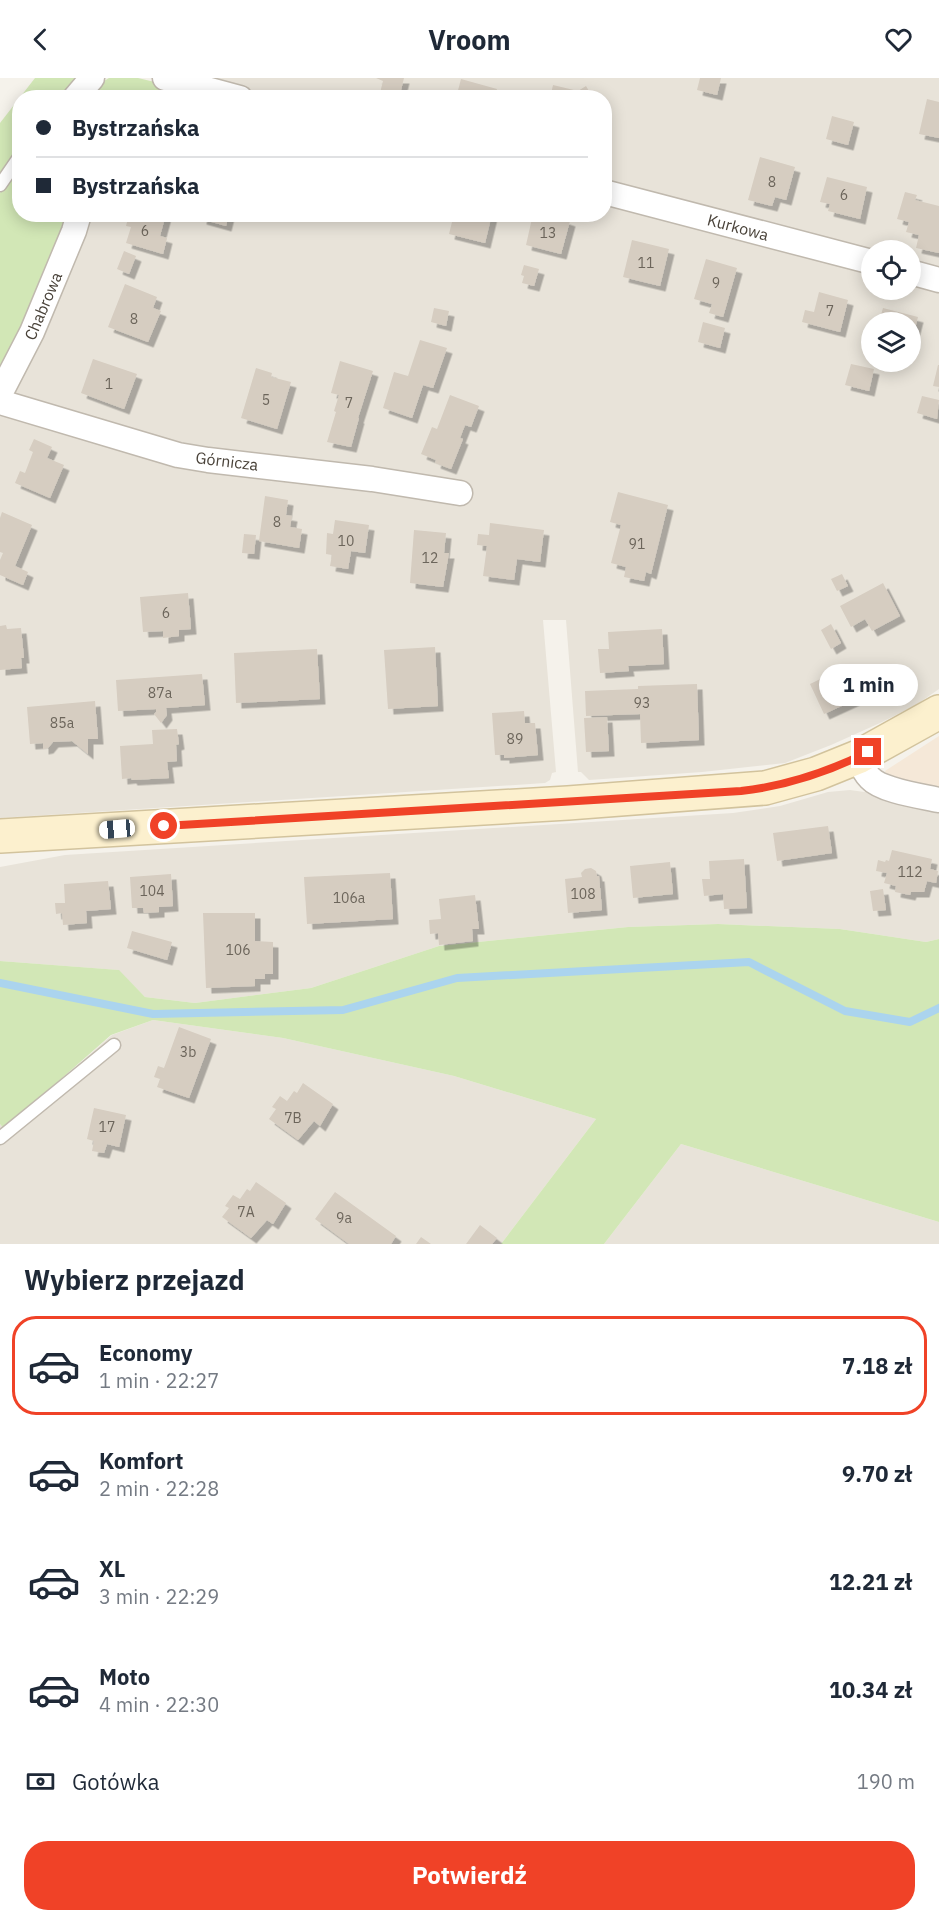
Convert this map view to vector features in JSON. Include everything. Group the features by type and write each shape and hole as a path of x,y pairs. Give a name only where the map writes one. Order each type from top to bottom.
{"main road":[{"path":"0,836 765,788 794,781 858,758 939,712"},
{"path":"0,846 93,831"}],"street":[{"path":"82,90 92,78"},
{"path":"165,78 210,90"},
{"name":"Kurkowa","path":"612,194 861,259"},
{"name":"Chabrowa","path":"0,393 32,332 77,222"},
{"path":"921,275 939,280"},
{"name":"Górnicza","path":"0,402 178,454 208,460 316,472 460,493"},
{"path":"858,758 863,770 871,780 885,787 939,800"}],"lane":[{"path":"0,185 12,168"},
{"path":"0,1138 114,1045"}],"shaded area":[{"path":"204,78 939,78 939,273 921,268 921,240 861,240 861,247 612,188 612,90 236,90 203,81"},
{"path":"612,202 861,267 861,300 921,300 921,283 939,288 939,689 916,705 880,723 785,763 589,780 578,772 566,620 543,620 556,772 552,773 550,780 545,783 0,818 0,412 210,456 12,394 81,222 612,222"},
{"path":"939,736 939,795 890,784 885,771"},
{"path":"850,790 939,806 939,939 926,942 840,929 718,924 628,927 439,946 311,988 195,1003 145,997 118,970 0,961 0,867 65,855 733,813 780,806 828,792"},
{"path":"153,1020 283,1038 454,1076 596,1119 501,1244 0,1244 0,1124 4,1129 112,1035"},
{"path":"681,1144 939,1222 939,1244 604,1244"}],"green space":[{"path":"35,78 78,78 69,90 26,90"},
{"path":"109,78 138,78 188,90 93,90"},
{"path":"12,108 12,158 0,176 0,123"},
{"path":"12,175 12,222 69,222 0,381 0,193"},
{"path":"718,924 840,929 926,942 939,939 939,1222 681,1144 604,1244 501,1244 596,1119 454,1076 283,1038 153,1020 111,1035 4,1129 0,1124 0,961 119,970 145,997 195,1003 311,988 439,946 628,927"}],"building":[{"path":"376,78 404,78 401,90 381,90 383,81"},
{"path":"700,78 721,78 717,95 697,90"},
{"path":"461,79 497,89 497,90 458,90"},
{"path":"553,85 574,90 552,90"},
{"path":"927,99 939,102 939,138 919,134"},
{"path":"832,116 854,122 848,145 826,139"},
{"path":"760,157 795,167 786,200 775,197 772,206 748,200"},
{"path":"827,177 867,187 860,219 828,211 830,204 820,202"},
{"path":"905,192 917,195 915,200 939,206 939,253 921,249 921,240 918,240 919,235 906,232 909,222 897,219"},
{"path":"127,222 164,222 160,236 167,238 163,254 126,243 131,227 126,226"},
{"path":"212,222 227,222 226,226"},
{"path":"452,222 490,222 485,243 449,234"},
{"path":"531,222 570,222 561,254 526,245"},
{"path":"632,240 669,249 660,286 623,277"},
{"path":"124,251 136,256 129,274 117,269"},
{"path":"706,259 737,268 723,317 709,313 712,304 694,299"},
{"path":"524,265 539,269 534,286 522,283 524,276 521,275"},
{"path":"125,284 157,297 153,308 161,311 148,342 108,327"},
{"path":"819,292 848,300 840,332 802,322 805,310 814,312"},
{"path":"434,308 449,311 446,326 431,322"},
{"path":"883,308 899,312 882,312"},
{"path":"703,322 725,328 720,348 698,342"},
{"path":"420,340 447,348 433,388 423,385 412,418 383,408 394,372 408,376"},
{"path":"93,359 137,374 124,409 81,393"},
{"path":"340,361 373,371 351,447 327,442 339,395 331,393"},
{"path":"851,364 861,366 861,372 873,372 869,391 845,385"},
{"path":"939,365 939,387 933,386"},
{"path":"256,368 272,373 271,377 291,382 277,429 241,418"},
{"path":"450,395 479,406 471,427 465,425 460,438 463,439 451,469 421,454 432,427 437,429"},
{"path":"922,396 939,400 937,419 917,413"},
{"path":"34,439 52,447 47,458 64,465 50,498 15,483 20,471 25,473 33,452 29,450"},
{"path":"618,492 668,505 651,574 646,572 644,581 624,577 626,567 611,563 621,525 610,522"},
{"path":"265,496 288,500 286,515 292,516 290,527 302,529 299,548 259,541"},
{"path":"2,512 32,525 15,566 28,572 23,585 0,575 0,560 3,553 0,552"},
{"path":"335,520 369,525 365,553 351,551 348,569 330,566 332,555 326,554 327,533 333,534"},
{"path":"490,523 544,530 540,562 517,559 514,580 483,576 487,546 477,545 478,534 489,535"},
{"path":"414,530 446,533 444,553 449,553 443,587 410,583"},
{"path":"244,534 256,535 254,554 242,553"},
{"path":"842,574 848,586 837,591 831,579"},
{"path":"883,583 900,616 872,631 865,619 851,627 840,606"},
{"path":"188,593 191,629 179,630 179,636 163,638 163,631 143,632 140,597"},
{"path":"831,624 841,643 831,649 821,630"},
{"path":"6,625 7,629 21,628 24,658 21,658 22,668 0,670 0,626"},
{"path":"662,629 664,664 628,666 629,671 600,673 598,649 609,649 608,632"},
{"path":"435,647 438,706 388,709 384,650"},
{"path":"317,649 320,699 236,703 234,653"},
{"path":"845,667 859,698 824,714 810,684"},
{"path":"202,674 205,705 166,708 167,715 161,723 154,714 156,709 118,711 116,680"},
{"path":"697,684 699,740 641,743 640,714 586,716 585,691"},
{"path":"95,701 98,739 88,739 88,754 72,741 53,742 48,748 43,749 43,743 30,744 27,707"},
{"path":"524,711 525,723 535,723 538,755 504,758 504,755 495,755 492,713"},
{"path":"607,717 609,751 586,752 584,718"},
{"path":"177,729 179,744 176,745 177,761 167,762 169,778 122,779 120,746 153,744 152,730"},
{"path":"828,826 832,853 777,861 773,833"},
{"path":"892,850 932,859 930,869 938,871 936,883 927,881 924,892 911,892 910,895 895,892 896,886 884,883 887,873 876,871 878,860 889,861"},
{"path":"744,859 747,908 724,909 723,894 704,896 702,879 710,879 709,861"},
{"path":"670,862 673,894 633,898 630,866"},
{"path":"591,868 599,876 602,910 568,913 565,879 582,877 581,873 585,869"},
{"path":"390,873 393,919 307,924 304,877"},
{"path":"171,874 173,906 159,907 159,912 144,913 143,908 132,908 130,877"},
{"path":"108,881 111,909 86,911 87,923 63,925 62,913 56,914 55,903 65,903 64,884"},
{"path":"883,889 886,910 873,911 870,891"},
{"path":"475,895 479,929 472,929 473,941 439,945 438,933 430,934 429,920 441,919 439,899"},
{"path":"203,913 255,913 255,941 273,942 273,974 265,974 265,979 255,979 255,986 206,988"},
{"path":"132,931 172,942 167,960 127,948"},
{"path":"179,1027 211,1039 189,1098 157,1087 160,1079 154,1077 158,1066 164,1068"},
{"path":"303,1083 333,1104 320,1126 314,1121 298,1140 269,1119 276,1109 272,1107 280,1096 287,1101 294,1091 297,1093"},
{"path":"94,1108 126,1115 119,1147 107,1144 104,1153 92,1151 94,1141 87,1139"},
{"path":"256,1182 286,1203 273,1224 267,1220 251,1238 222,1217 229,1208 225,1206 233,1195 240,1199"},
{"path":"335,1192 396,1236 391,1244 349,1244 315,1219"},
{"path":"480,1225 497,1238 492,1244 466,1244"},
{"path":"421,1237 431,1244 416,1244"}],"waterway":[{"path":"0,983 153,1014 343,1010 457,978 749,962 845,1011 910,1022 939,1008"}],"route":[{"path":"164,826 741,791 794,781 858,758 868,752"}]}
